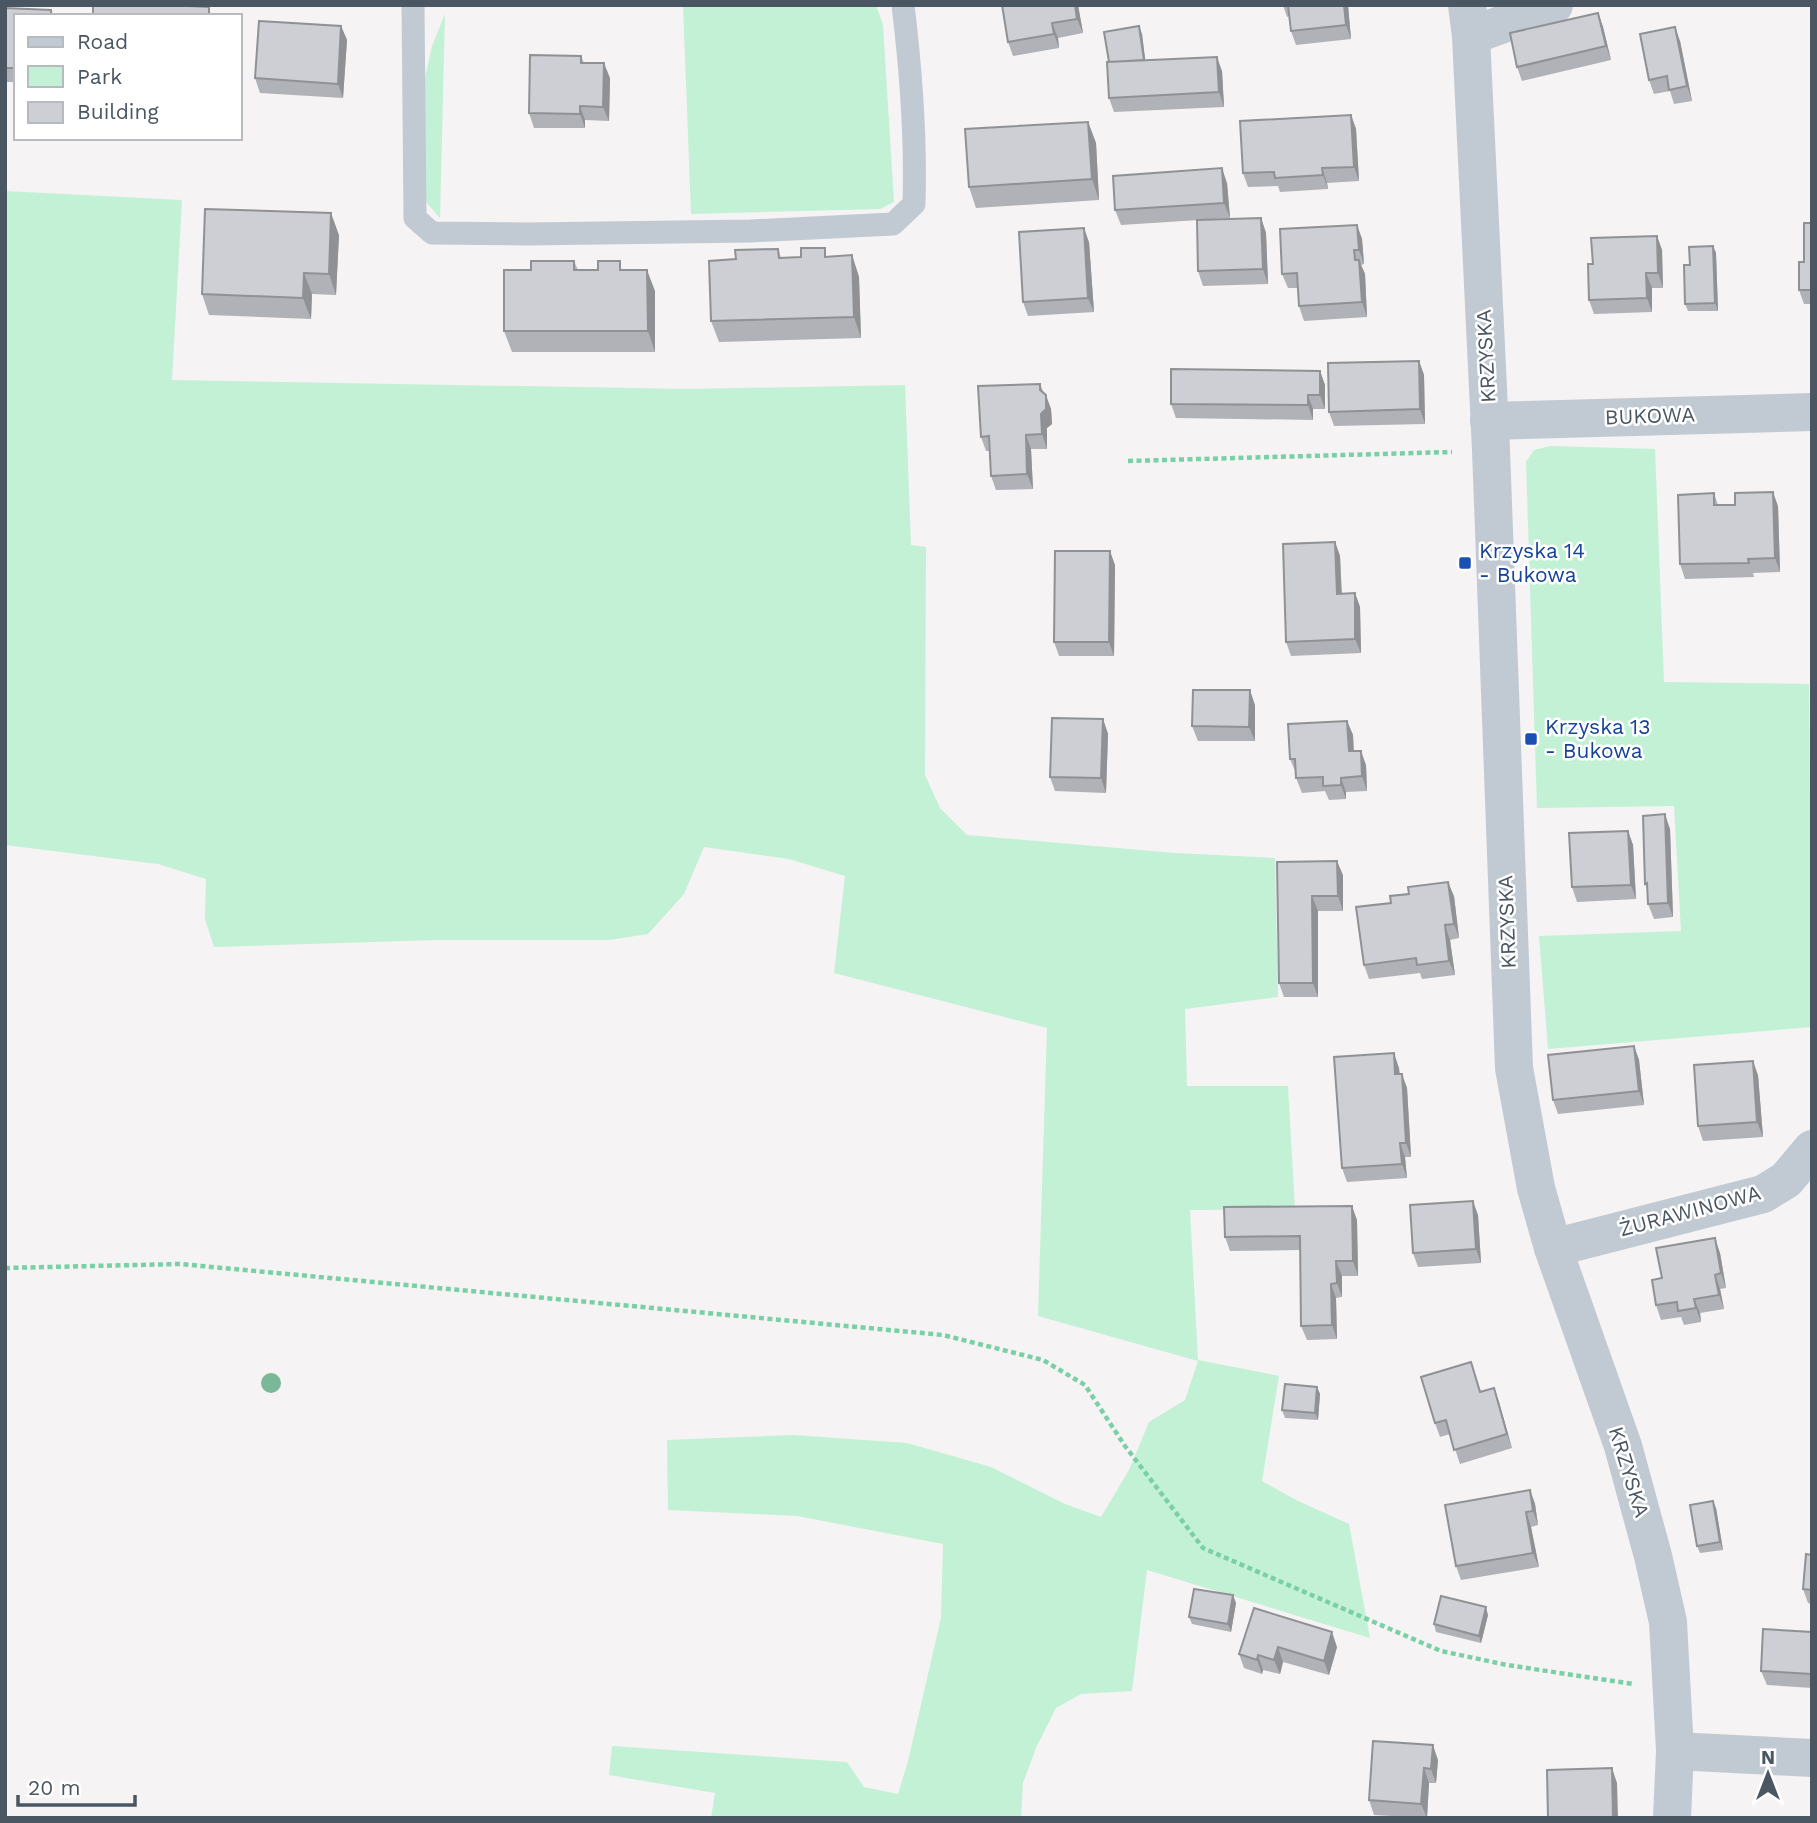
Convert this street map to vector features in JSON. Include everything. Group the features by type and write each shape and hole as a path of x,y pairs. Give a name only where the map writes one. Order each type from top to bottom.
{"street":[{"path":"1469,21 1554,5"},
{"name":"KRZYSKA","path":"1469,21 1490,435 1514,1068 1536,1188 1553,1248 1623,1447 1668,1622 1675,1751 1672,1818"},
{"name":"BUKOWA","path":"1490,435 1812,412"},
{"name":"ŻURAWINOWA","path":"1553,1248 1763,1194 1786,1180 1812,1149"},
{"path":"1675,1751 1812,1758"}],"lane":[{"path":"413,5 415,218 432,233 527,234 751,231 893,224 914,204 915,164 908,46 902,5"}],"path":[{"path":"1128,461 1490,435"},
{"path":"5,1268 180,1264 930,1334 1043,1360 1085,1385 1125,1446 1203,1548 1441,1651 1507,1665 1673,1690"}],"green space":[{"path":"683,5 876,5 883,25 894,202 880,209 691,214"},
{"path":"445,14 440,218 427,203 423,186 423,87 432,46"},
{"path":"5,191 182,200 172,380 688,389 905,385 911,545 926,547 925,775 940,808 967,835 1175,853 1275,858 1278,997 1185,1009 1187,1086 1288,1086 1295,1209 1190,1210 1198,1360 1279,1376 1262,1481 1349,1524 1370,1638 1147,1570 1132,1691 1081,1694 1056,1708 1036,1748 1023,1783 1021,1818 711,1818 715,1793 609,1775 612,1746 847,1762 864,1787 898,1794 941,1618 943,1544 797,1516 668,1510 667,1440 793,1435 907,1443 991,1467 1065,1504 1101,1517 1129,1470 1149,1422 1185,1400 1198,1361 1038,1316 1047,1028 834,973 845,876 789,859 704,847 684,894 648,934 609,940 435,940 214,947 205,919 206,879 158,864 5,845"},
{"path":"1550,446 1655,449 1664,682 1809,684 1812,1027 1548,1049 1539,936 1681,931 1674,806 1537,808 1526,462 1534,450"}],"building":[{"path":"93,5 209,7 209,14 93,14"},
{"path":"1002,5 1075,5 1077,19 1052,23 1054,34 1008,42"},
{"path":"1288,5 1344,5 1346,25 1291,31"},
{"path":"5,8 51,10 51,14 14,14 14,68 5,68"},
{"path":"1598,13 1606,46 1517,67 1510,33"},
{"path":"259,21 341,26 338,84 255,78"},
{"path":"1139,26 1144,60 1109,62 1104,32"},
{"path":"1675,27 1687,86 1669,90 1667,76 1649,80 1640,34"},
{"path":"530,55 581,56 581,63 604,63 603,107 580,106 580,114 529,113"},
{"path":"1217,57 1219,92 1109,98 1107,62"},
{"path":"1351,115 1354,167 1322,168 1323,175 1275,178 1274,172 1243,173 1240,121"},
{"path":"1088,122 1092,179 969,187 965,129"},
{"path":"1222,168 1224,203 1115,210 1113,176"},
{"path":"205,209 331,213 329,274 304,273 303,298 202,294"},
{"path":"1261,218 1263,269 1198,271 1197,220"},
{"path":"1804,223 1812,223 1812,290 1799,290 1799,262 1804,262"},
{"path":"1357,225 1359,250 1354,250 1355,260 1359,260 1362,302 1299,306 1297,273 1282,274 1280,229"},
{"path":"1084,228 1088,298 1023,302 1019,232"},
{"path":"1657,236 1658,273 1646,273 1647,298 1589,300 1588,264 1593,264 1591,238"},
{"path":"1713,246 1715,303 1685,304 1684,265 1690,265 1689,247"},
{"path":"801,248 825,248 825,257 852,255 854,317 711,321 709,261 736,259 735,250 778,249 779,258 801,257"},
{"path":"531,261 574,261 574,270 598,270 598,261 620,261 620,270 647,270 648,331 504,331 504,270 531,270"},
{"path":"1419,361 1420,409 1329,412 1328,363"},
{"path":"1171,369 1320,371 1320,395 1308,395 1308,405 1171,404"},
{"path":"1040,384 1040,390 1046,395 1046,409 1041,414 1042,434 1026,435 1027,474 991,476 989,436 981,437 978,386"},
{"path":"1773,492 1775,558 1748,559 1749,563 1680,564 1678,495 1714,493 1714,505 1735,505 1735,493"},
{"path":"1335,542 1337,594 1355,593 1355,639 1286,642 1283,544"},
{"path":"1055,551 1110,551 1109,642 1054,642"},
{"path":"1193,690 1250,690 1249,727 1192,726"},
{"path":"1052,718 1103,719 1101,778 1050,777"},
{"path":"1347,721 1349,751 1361,751 1362,776 1341,778 1341,785 1323,786 1323,777 1296,778 1295,759 1290,759 1288,724"},
{"path":"1665,814 1668,903 1648,904 1643,816"},
{"path":"1628,831 1631,885 1572,887 1569,833"},
{"path":"1337,861 1338,896 1312,896 1313,983 1279,983 1277,862"},
{"path":"1448,882 1454,924 1445,925 1449,961 1417,965 1416,958 1364,965 1356,907 1391,903 1390,896 1409,894 1408,887"},
{"path":"1634,1046 1639,1091 1553,1100 1548,1055"},
{"path":"1394,1053 1395,1074 1402,1074 1406,1143 1400,1143 1402,1164 1342,1168 1334,1057"},
{"path":"1753,1061 1757,1122 1698,1126 1694,1065"},
{"path":"1473,1201 1476,1249 1413,1253 1410,1205"},
{"path":"1352,1206 1353,1261 1336,1261 1337,1283 1331,1284 1332,1325 1301,1326 1300,1236 1225,1237 1224,1207"},
{"path":"1715,1238 1721,1273 1715,1275 1719,1295 1694,1299 1696,1308 1678,1311 1677,1302 1656,1305 1652,1280 1662,1278 1656,1248"},
{"path":"1471,1362 1480,1392 1494,1388 1507,1434 1454,1450 1446,1420 1435,1423 1421,1377"},
{"path":"1285,1384 1317,1387 1315,1413 1282,1410"},
{"path":"1530,1490 1533,1511 1526,1512 1533,1553 1456,1566 1445,1505"},
{"path":"1713,1501 1720,1542 1697,1546 1690,1505"},
{"path":"1806,1554 1812,1555 1812,1590 1803,1589"},
{"path":"1194,1589 1233,1595 1228,1624 1189,1617"},
{"path":"1441,1596 1486,1607 1479,1636 1434,1624"},
{"path":"1254,1608 1332,1632 1324,1661 1278,1647 1274,1660 1258,1655 1257,1660 1239,1654"},
{"path":"1763,1629 1812,1632 1812,1674 1761,1671"},
{"path":"1373,1741 1433,1745 1431,1769 1424,1768 1421,1804 1369,1800"},
{"path":"1612,1768 1613,1818 1548,1818 1547,1770"}],"place":[{"name":"Krzyska 14 - Bukowa","path":"1465,563"},
{"name":"Krzyska 13 - Bukowa","path":"1531,739"}]}
